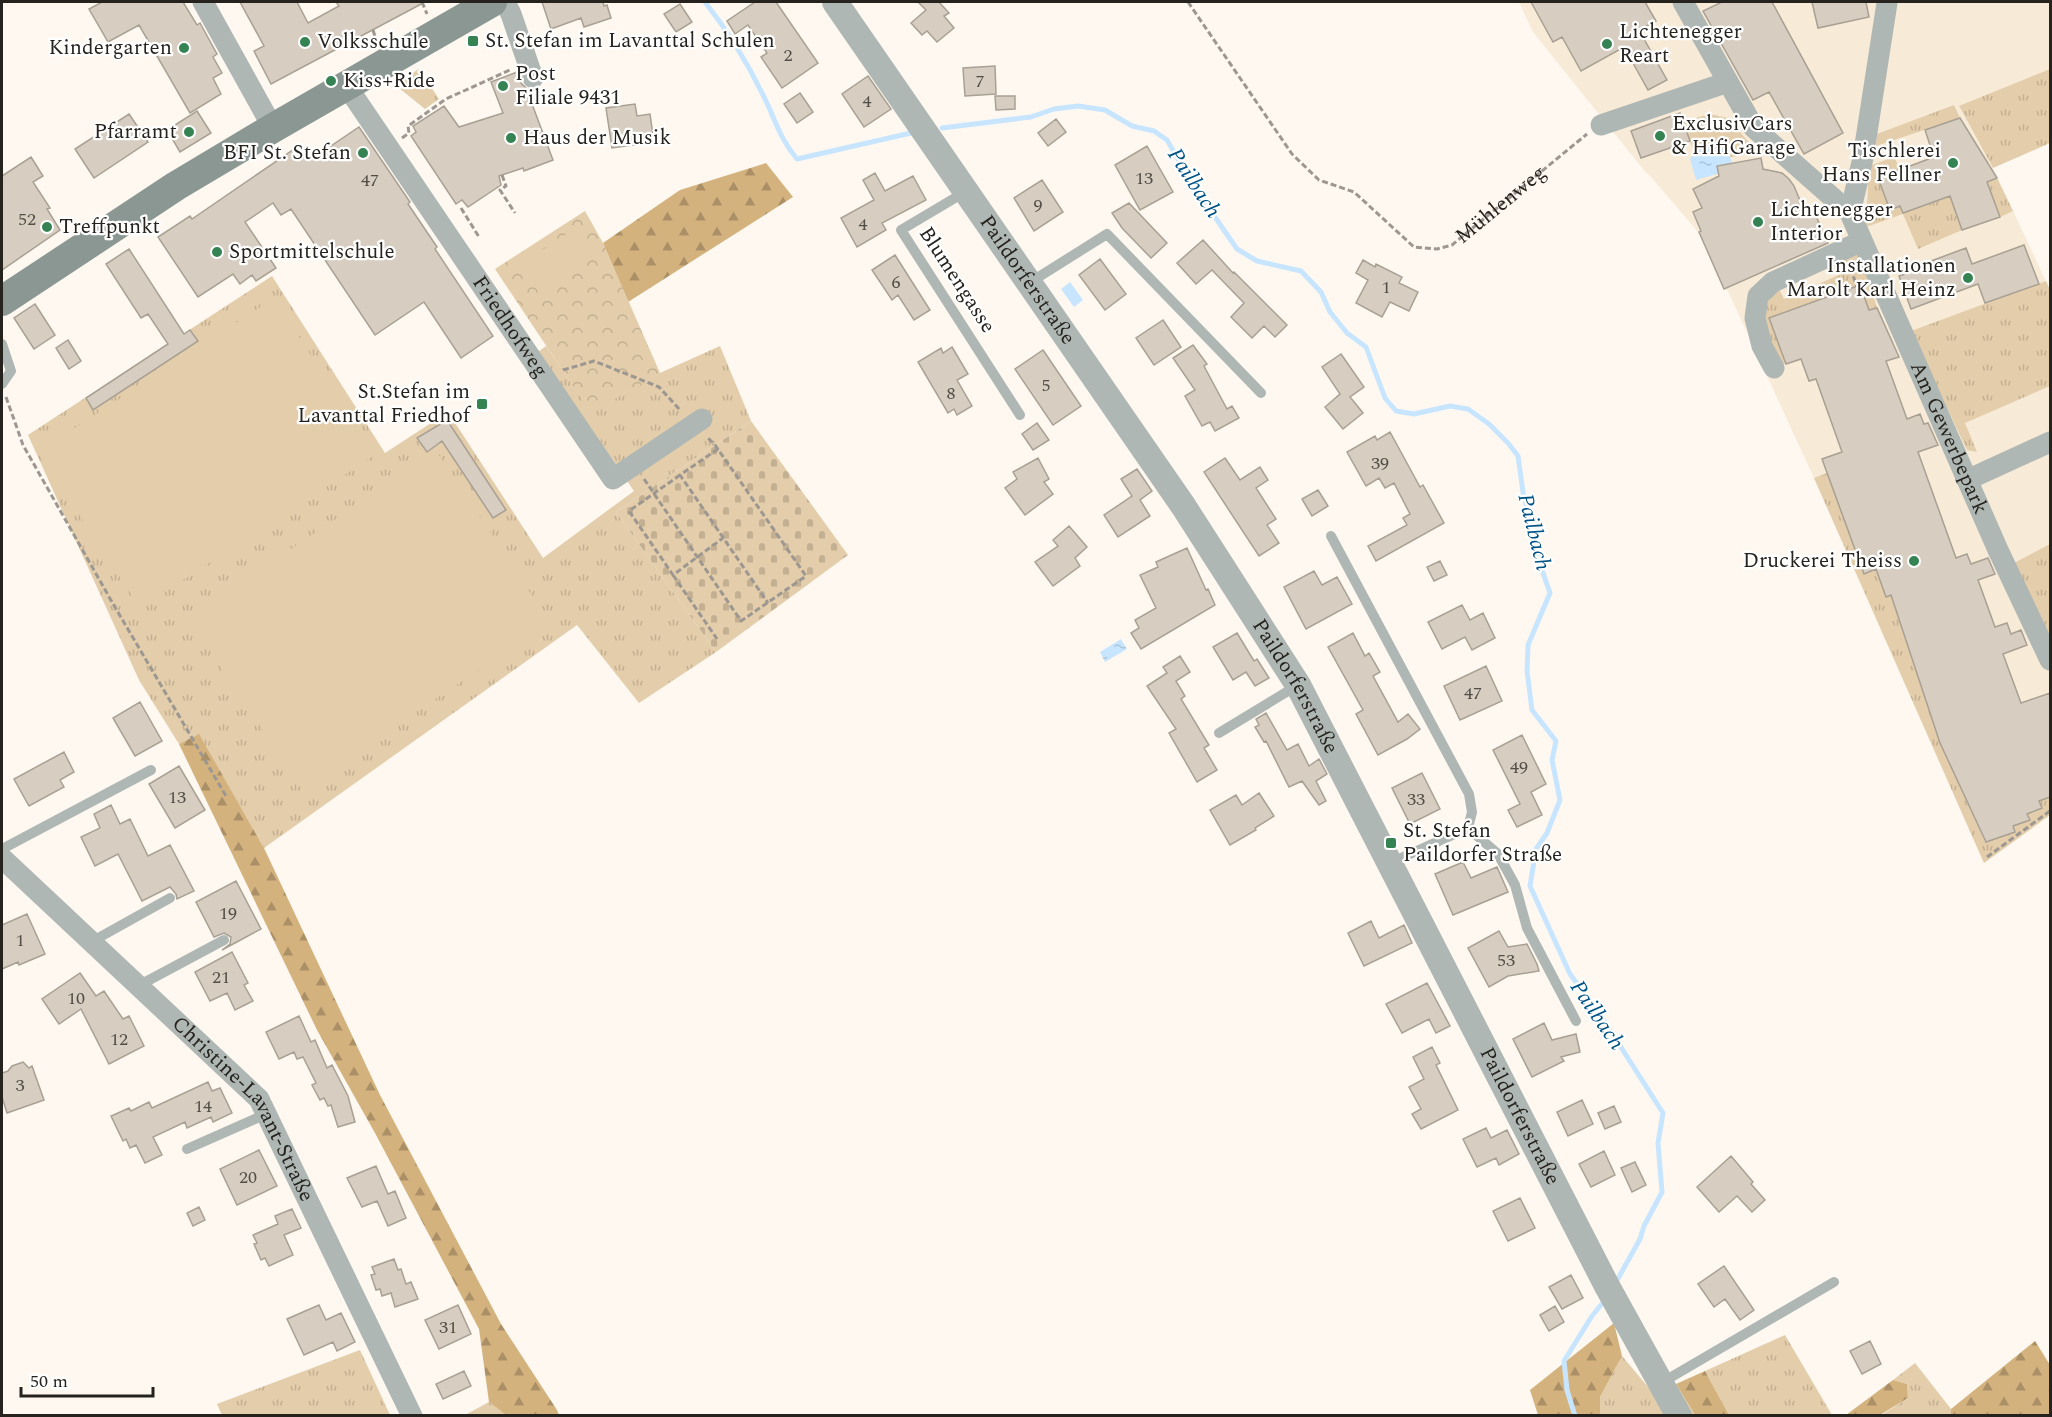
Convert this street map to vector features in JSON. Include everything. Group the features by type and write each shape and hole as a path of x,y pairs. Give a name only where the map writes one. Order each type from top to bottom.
{"main road":[{"path":"2,301 176,186 492,2"}],"street":[{"path":"203,2 273,128"},
{"path":"505,2 533,78"},
{"name":"Paildorferstraße","path":"835,2 1184,507 1298,685 1607,1286 1678,1416"},
{"name":"Am Gewerbepark","path":"1683,2 1754,128 1850,213 1998,550 2050,660"},
{"path":"1850,213 1863,159 1887,2"},
{"path":"1601,125 1728,82"},
{"name":"Friedhofweg","path":"346,86 613,479 698,422"},
{"path":"1774,368 1762,346 1755,318 1758,296 1773,282 1862,241"},
{"path":"1967,480 2050,442"},
{"name":"Christine-Lavant-Straße","path":"2,858 259,1099 264,1115 412,1416"}],"lane":[{"name":"Blumengasse","path":"966,192 901,230 1020,415"},
{"path":"1029,283 1107,234 1261,393"},
{"path":"2,344 11,371 2,384"},
{"path":"1331,536 1469,794 1472,812 1468,828"},
{"path":"1219,733 1298,685"},
{"path":"2,849 151,770"},
{"path":"1390,863 1468,828"},
{"path":"1468,828 1498,854 1515,885 1527,928 1576,1021"},
{"path":"91,942 170,898"},
{"path":"138,987 224,940"},
{"path":"187,1149 264,1115"},
{"path":"1661,1383 1834,1282"}],"path":[{"path":"422,2 427,15"},
{"name":"Mühlenweg","path":"1188,2 1292,154 1319,180 1354,192 1414,247 1437,249 1452,244 1584,136 1601,125"},
{"path":"373,30 386,62"},
{"path":"397,142 409,133 408,126 446,99 496,75"},
{"path":"502,175 506,186 500,190 514,213"},
{"path":"461,208 479,237"},
{"path":"542,375 594,361 658,387 698,422 806,576 741,621 634,465"},
{"path":"2,384 23,445 226,796"},
{"path":"717,639 629,511 653,492 718,449"},
{"path":"680,475 768,603"},
{"path":"673,575 723,538"},
{"path":"1987,857 2050,811"}],"shaded area":[{"path":"1519,2 2050,2 2050,69 1959,107 1993,168 2050,290 2050,815 1984,863 1814,478 1699,233 1643,169 1533,32"}],"green space":[{"path":"419,69 439,99 425,109 394,84"},
{"path":"2050,69 2050,143 1993,168 1959,106"},
{"path":"1954,105 1960,118 1876,146 1877,134"},
{"path":"1709,114 1728,118 1757,152 1731,157 1723,149 1714,147 1694,152 1683,122"},
{"path":"1894,157 1900,169 1878,178 1890,210 1900,206 1903,213 1997,178 2013,211 2000,217 1990,190 1953,203 1962,230 1918,249 1903,214 1866,227 1869,166"},
{"path":"766,163 793,197 628,302 603,243 680,190"},
{"path":"585,211 603,243 660,373 591,413 495,269"},
{"path":"577,227 594,254 540,289 524,262"},
{"path":"1857,253 1869,280 1877,308 1769,319 1786,364 1778,362 1765,333 1766,304 1778,287 1784,299 1841,274 1836,261"},
{"path":"272,276 385,453 448,412 543,558 634,491 538,352 546,346 591,412 660,373 720,346 751,421 616,512 716,652 639,703 577,625 264,848 199,735 179,744 139,680 28,435"},
{"path":"2046,281 2050,290 2050,386 1965,423 1977,452 1967,450 1911,331"},
{"path":"274,298 375,455 140,608 38,452"},
{"path":"751,421 848,555 716,652 616,512"},
{"path":"437,452 550,623 301,788 188,617"},
{"path":"1827,473 1864,574 1880,568 1940,743 1985,842 2029,820 2027,814 2041,808 2039,801 2050,797 2050,815 1984,863 1814,478"},
{"path":"2050,544 2050,643 2014,563"},
{"path":"199,734 264,848 380,1095 501,1324 559,1415 506,1415 489,1402 479,1329 375,1133 317,1030 179,744"},
{"path":"1614,1323 1622,1356 1600,1397 1600,1415 1538,1415 1530,1390"},
{"path":"1785,1335 1832,1415 1729,1415 1705,1371"},
{"path":"2035,1341 2050,1365 2050,1415 1951,1415 1951,1409"},
{"path":"360,1350 390,1415 222,1415 217,1404"},
{"path":"1622,1356 1654,1394 1676,1384 1695,1415 1600,1416 1600,1397"},
{"path":"1915,1363 1951,1409 1951,1415 1880,1416 1908,1398 1907,1384 1893,1380"},
{"path":"1705,1371 1729,1415 1695,1415 1676,1384"},
{"path":"1893,1380 1907,1384 1908,1398 1880,1415 1846,1415"},
{"path":"489,1402 506,1415 465,1415"}],"water":[{"path":"1716,146 1729,154 1734,169 1696,180 1690,159 1694,152"},
{"path":"1070,282 1083,300 1074,307 1061,289"},
{"path":"1121,639 1127,649 1105,662 1100,652"}],"building":[{"name":"Kindergarten","path":"102,2 183,2 197,25 200,23 217,54 213,57 222,73 213,78 221,94 190,113 139,25 108,42 89,9"},
{"name":"Volksschule","path":"240,2 297,2 308,23 339,6 336,2 425,2 271,84 254,51 264,46"},
{"path":"542,2 603,2 604,6 607,5 611,18 584,27 581,18 551,29"},
{"path":"755,2 776,2 818,63 782,88 761,57 767,53 748,25 735,34 727,21"},
{"path":"918,2 939,2 949,13 944,16 954,28 937,42 927,31 922,35 911,23 926,10"},
{"name":"Lichtenegger Reart","path":"1531,2 1645,2 1656,21 1639,30 1667,80 1648,90 1624,47 1581,71 1562,37 1553,42"},
{"path":"1722,2 1772,2 1843,133 1804,154 1769,92 1753,100 1703,11"},
{"path":"1812,2 1866,2 1869,17 1818,28"},
{"path":"680,4 692,22 676,32 664,14"},
{"path":"995,66 996,94 965,96 963,68"},
{"name":"Haus der Musik","path":"517,72 521,83 526,88 553,160 524,171 523,168 499,176 501,185 468,207 462,200 456,204 411,136 416,132 413,126 444,106 459,127 503,113 491,82"},
{"path":"868,76 891,109 864,127 842,94"},
{"path":"800,93 813,112 797,123 784,104"},
{"path":"995,96 1015,96 1015,109 996,110"},
{"path":"635,104 637,116 650,114 654,142 612,148 606,108"},
{"name":"Pfarramt","path":"197,111 211,133 180,152 167,130"},
{"name":"ExclusivCars & HifiGarage","path":"1680,113 1690,141 1641,158 1631,131"},
{"path":"129,114 148,142 94,178 75,149"},
{"name":"Tischlerei Hans Fellner","path":"1960,118 1997,178 1987,182 2000,217 1962,230 1950,196 1903,213 1900,206 1890,210 1878,178 1934,157 1925,130"},
{"path":"1056,119 1066,132 1048,146 1038,133"},
{"path":"359,127 410,202 408,204 437,247 435,249 493,336 461,358 424,302 375,335 291,209 281,215 273,203 245,222 276,268 256,281 252,275 240,284 233,274 198,297 158,237 190,216 192,219 300,145 310,160"},
{"path":"1147,146 1173,192 1140,210 1115,165"},
{"path":"31,157 43,176 33,182 50,208 47,209 60,230 2,270 2,176"},
{"name":"Lichtenegger Interior","path":"1761,158 1763,169 1782,173 1789,179 1804,210 1812,207 1828,243 1724,289 1699,232 1701,231 1693,212 1702,208 1693,189 1719,176 1717,166"},
{"path":"875,173 885,191 913,176 926,200 882,223 886,230 857,247 841,218 874,200 863,180"},
{"path":"1042,180 1063,212 1034,231 1014,198"},
{"path":"1129,203 1167,243 1151,258 1122,228 1112,213"},
{"path":"1203,240 1233,273 1287,325 1275,337 1264,326 1252,338 1231,317 1244,303 1212,270 1196,284 1177,263"},
{"name":"Installationen Marolt Karl Heinz","path":"2024,245 2039,284 1985,303 1978,284 1911,309 1899,276 1924,267 1923,264 1966,248 1972,264"},
{"path":"129,249 184,334 190,330 198,341 93,410 86,398 168,344 148,314 141,318 106,264"},
{"path":"895,255 930,310 914,320 898,295 892,300 872,270"},
{"path":"1100,259 1126,294 1105,310 1079,275"},
{"path":"1363,260 1402,277 1399,283 1418,292 1409,311 1390,302 1382,317 1356,303 1368,280 1356,273"},
{"name":"Druckerei Theiss","path":"1860,285 1869,310 1877,308 1899,357 1886,361 1907,419 1920,414 1924,424 1928,423 1938,445 1918,452 1956,558 1967,554 1971,564 1988,558 1995,574 1978,580 1995,627 2007,623 2011,634 2021,630 2027,645 2003,654 2021,703 2050,693 2050,797 2039,801 2042,808 2027,814 2030,820 2013,826 2015,832 1986,842 1940,743 1891,595 1886,597 1876,569 1864,574 1822,459 1842,452 1816,379 1809,381 1801,359 1786,364 1769,318"},
{"path":"35,304 55,335 34,349 14,318"},
{"path":"1163,320 1181,347 1154,365 1136,338"},
{"path":"68,340 81,361 69,369 56,348"},
{"path":"1193,345 1207,364 1204,366 1227,409 1232,406 1239,418 1215,431 1210,422 1202,426 1185,396 1195,390 1173,358"},
{"path":"952,347 968,374 957,380 972,406 957,415 954,409 948,413 918,362 941,348 943,353"},
{"path":"1043,350 1081,406 1053,425 1015,369"},
{"path":"1341,354 1364,387 1350,397 1363,413 1343,429 1325,407 1340,394 1322,367"},
{"path":"447,420 506,510 493,518 442,441 427,452 417,438"},
{"path":"1037,423 1049,440 1033,450 1022,434"},
{"path":"1390,432 1420,487 1423,485 1444,523 1376,561 1368,546 1407,525 1403,518 1410,514 1394,483 1385,488 1379,478 1366,486 1347,452 1375,436 1377,440"},
{"path":"1038,458 1049,479 1044,482 1053,494 1025,515 1005,488 1017,479 1013,472"},
{"path":"1225,458 1240,480 1260,467 1268,480 1256,488 1276,519 1267,525 1279,543 1259,556 1204,472"},
{"path":"1137,469 1152,491 1140,500 1150,516 1118,537 1104,515 1132,496 1121,479"},
{"path":"1318,490 1328,506 1312,516 1302,499"},
{"path":"1069,526 1087,547 1075,558 1080,566 1053,586 1035,562 1058,546 1053,540"},
{"path":"1187,548 1215,605 1141,649 1131,633 1139,628 1135,620 1156,608 1140,575 1158,567 1156,562"},
{"path":"1440,561 1447,575 1434,581 1427,567"},
{"path":"1314,571 1322,585 1337,577 1352,604 1306,629 1284,587"},
{"path":"1462,605 1470,620 1483,613 1495,638 1472,650 1465,637 1442,649 1428,622"},
{"path":"1237,633 1254,661 1257,659 1269,678 1255,686 1246,672 1233,680 1213,647"},
{"path":"1353,633 1365,656 1369,653 1380,672 1373,676 1398,722 1408,714 1420,729 1378,755 1356,714 1363,710 1328,647"},
{"path":"1180,656 1190,672 1176,681 1185,696 1181,699 1209,745 1204,748 1217,770 1197,782 1169,733 1176,729 1147,686 1167,673 1163,667"},
{"path":"1486,666 1502,701 1460,720 1444,686"},
{"path":"140,702 162,741 135,756 113,718"},
{"path":"1266,713 1287,750 1298,744 1309,766 1319,759 1327,774 1316,781 1326,801 1319,805 1302,781 1289,787 1266,741 1264,742 1255,727 1259,725 1256,719"},
{"path":"1522,735 1546,784 1531,792 1542,815 1517,827 1508,810 1520,804 1493,750"},
{"path":"64,752 74,772 60,780 64,787 29,806 14,779"},
{"path":"179,766 205,810 175,828 149,784"},
{"path":"1422,773 1440,809 1410,824 1392,788"},
{"path":"1259,793 1274,816 1230,845 1210,810 1236,795 1242,805"},
{"path":"111,805 120,824 130,819 148,856 170,845 194,891 177,899 170,887 142,901 118,854 95,866 81,837 100,828 94,814"},
{"path":"1463,862 1471,878 1497,867 1508,892 1453,915 1435,874"},
{"path":"236,881 261,929 222,950 230,944 231,937 224,933 214,937 196,902"},
{"path":"27,914 45,954 19,965 18,962 2,969 2,925"},
{"path":"1371,921 1379,938 1404,925 1412,943 1364,966 1348,933"},
{"path":"1499,931 1508,947 1527,944 1539,971 1508,976 1489,987 1468,948"},
{"path":"232,952 248,983 244,985 253,1001 235,1010 227,993 210,1001 195,972"},
{"path":"80,973 96,996 104,991 123,1019 129,1016 144,1046 109,1064 81,1009 59,1024 42,999"},
{"path":"1427,983 1450,1026 1436,1033 1429,1019 1402,1033 1386,1004"},
{"path":"299,1016 311,1042 315,1040 327,1068 332,1065 348,1096 355,1122 338,1127 331,1105 328,1106 324,1098 320,1100 312,1085 316,1083 303,1057 297,1059 294,1052 279,1059 266,1032"},
{"path":"1544,1023 1552,1040 1576,1034 1580,1052 1561,1057 1564,1061 1532,1077 1513,1039"},
{"path":"1432,1047 1440,1063 1436,1065 1458,1110 1421,1129 1412,1114 1421,1109 1409,1087 1424,1079 1413,1057"},
{"path":"23,1062 29,1068 32,1066 44,1100 7,1113 2,1097 2,1073"},
{"path":"208,1082 212,1091 220,1088 232,1113 213,1122 211,1117 187,1128 185,1122 153,1137 162,1155 145,1163 136,1145 130,1148 126,1139 123,1141 111,1116 129,1108 131,1111 149,1102 152,1108"},
{"path":"1582,1100 1593,1124 1568,1136 1557,1112"},
{"path":"1614,1106 1621,1122 1605,1129 1598,1113"},
{"path":"1486,1128 1491,1138 1507,1130 1519,1154 1499,1165 1496,1158 1477,1167 1463,1139"},
{"path":"259,1150 277,1186 237,1205 220,1169"},
{"path":"1604,1151 1615,1175 1591,1187 1579,1164"},
{"path":"1731,1156 1765,1200 1752,1212 1737,1196 1719,1212 1697,1187"},
{"path":"1635,1162 1646,1185 1632,1192 1621,1168"},
{"path":"376,1166 388,1194 395,1191 406,1218 388,1226 377,1201 362,1207 347,1178"},
{"path":"1520,1198 1535,1228 1508,1241 1493,1211"},
{"path":"199,1207 205,1220 193,1226 187,1213"},
{"path":"292,1209 301,1228 284,1235 293,1255 269,1266 265,1258 261,1260 253,1235 278,1224 275,1216"},
{"path":"394,1259 398,1270 401,1269 406,1284 411,1282 418,1299 395,1307 391,1293 382,1296 380,1289 376,1290 371,1275 375,1274 372,1267"},
{"path":"1724,1266 1754,1310 1740,1320 1725,1299 1714,1307 1698,1284"},
{"path":"1571,1275 1583,1298 1562,1309 1549,1287"},
{"path":"319,1305 326,1320 341,1313 355,1342 337,1351 333,1342 304,1355 287,1319"},
{"path":"458,1305 471,1334 439,1349 425,1320"},
{"path":"1555,1306 1564,1322 1549,1331 1540,1315"},
{"path":"1870,1341 1881,1364 1862,1374 1850,1351"},
{"path":"464,1371 471,1386 443,1399 436,1384"}],"waterway":[{"name":"Pailbach","path":"705,2 743,57 781,135 797,159 911,133"},
{"name":"Pailbach","path":"942,128 1031,117 1054,109 1078,106 1105,110 1132,126 1154,131 1167,140 1195,188 1237,249 1257,261 1301,271 1321,292 1330,312 1347,333 1366,347 1385,398 1396,411 1414,414 1450,406 1468,409 1489,424 1518,456 1523,492 1550,593 1528,645 1527,671 1532,710 1556,741 1552,760 1560,800 1547,833 1536,849 1530,886 1570,974 1601,1016 1663,1113 1658,1143 1662,1192 1615,1284"},
{"name":"Pailbach","path":"1575,1416 1567,1390 1564,1361 1592,1316 1605,1300"}],"place":[{"name":"St. Stefan im Lavanttal Schulen","path":"473,41"},
{"name":"Volksschule","path":"305,42"},
{"name":"Lichtenegger Reart","path":"1607,44"},
{"name":"Kindergarten","path":"184,48"},
{"name":"Kiss+Ride","path":"331,81"},
{"name":"Post Filiale 9431","path":"503,86"},
{"name":"Pfarramt","path":"189,132"},
{"name":"ExclusivCars & HifiGarage","path":"1660,136"},
{"name":"Haus der Musik","path":"511,138"},
{"name":"BFI St. Stefan","path":"363,153"},
{"name":"Tischlerei Hans Fellner","path":"1953,163"},
{"name":"Lichtenegger Interior","path":"1758,222"},
{"name":"Treffpunkt","path":"47,227"},
{"name":"Sportmittelschule","path":"217,252"},
{"name":"Installationen Marolt Karl Heinz","path":"1968,278"},
{"name":"St.Stefan im Lavanttal Friedhof","path":"482,404"},
{"name":"Druckerei Theiss","path":"1914,561"},
{"name":"St. Stefan Paildorfer Straße","path":"1391,843"}]}
